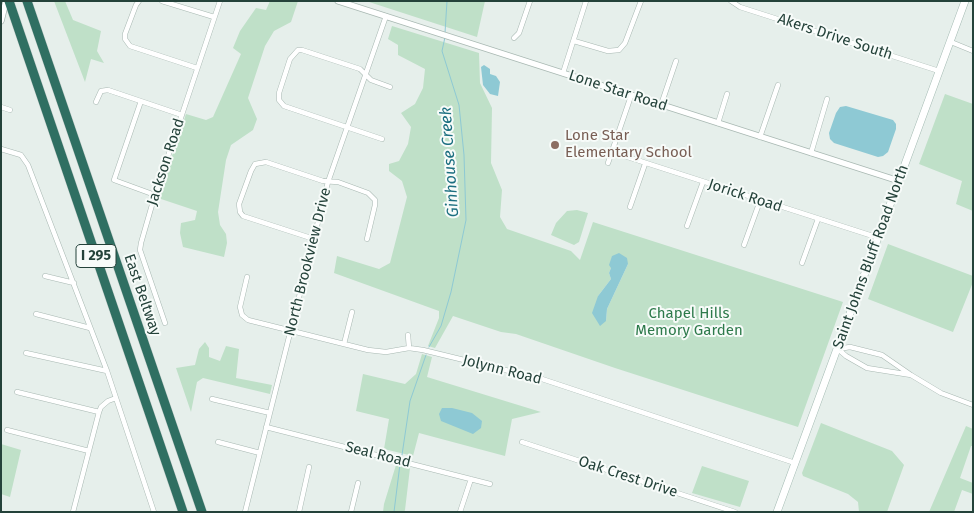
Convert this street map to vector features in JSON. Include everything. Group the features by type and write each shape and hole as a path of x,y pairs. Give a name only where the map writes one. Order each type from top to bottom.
{"highway":[{"name":"East Beltway","path":"7,1 184,512"},
{"name":"East Beltway","path":"27,1 202,512"}],"main road":[{"name":"Saint Johns Bluff Road North","path":"777,512 965,1"}],"street":[{"path":"1,21 7,1"},
{"path":"139,1 126,30 125,39 133,48 197,68"},
{"path":"162,1 214,18"},
{"name":"Jackson Road","path":"165,323 140,250 155,194 220,1"},
{"name":"Lone Star Road","path":"338,1 899,181"},
{"path":"514,38 519,33 530,1"},
{"path":"563,73 586,1"},
{"path":"574,41 608,51 619,50 624,44 641,1"},
{"name":"Akers Drive South","path":"731,1 740,7 939,71"},
{"name":"North Brookview Drive","path":"247,511 266,427 292,331 328,182 364,74 386,16"},
{"path":"951,42 973,51"},
{"path":"382,139 284,106 279,97 290,59 298,50 360,69 371,80 390,87"},
{"path":"661,105 676,61"},
{"path":"760,137 778,85"},
{"path":"96,102 99,93 104,90 182,115"},
{"path":"718,124 727,94"},
{"path":"608,163 631,96"},
{"path":"810,153 827,99"},
{"path":"141,101 114,180 155,194"},
{"path":"1,107 10,110"},
{"path":"1,149 20,156 28,165 107,371 154,512"},
{"name":"Jorick Road","path":"612,152 879,238"},
{"path":"314,240 243,216 240,212 240,204 255,164 262,162 328,182 338,182 372,195 375,205 367,239"},
{"path":"630,207 645,164"},
{"path":"687,226 703,182"},
{"path":"744,245 760,201"},
{"path":"802,263 818,219"},
{"path":"45,276 74,283"},
{"name":"Jolynn Road","path":"247,277 240,307 242,316 248,320 380,352 409,348 423,350 542,379 795,463"},
{"path":"344,344 352,312"},
{"path":"36,314 90,328"},
{"path":"408,335 409,348"},
{"path":"838,349 850,347 882,355 942,393 973,405"},
{"path":"838,349 867,368 911,375"},
{"path":"26,353 107,371"},
{"path":"17,392 98,412"},
{"path":"73,512 98,412 108,401 116,398"},
{"path":"212,400 270,414"},
{"name":"Seal Road","path":"266,427 490,484"},
{"path":"7,430 89,451"},
{"path":"218,442 260,453"},
{"name":"Oak Crest Drive","path":"522,442 735,512"},
{"path":"299,512 309,467"},
{"path":"460,512 471,479"},
{"path":"351,512 358,483"}],"green space":[{"path":"54,1 65,1 73,20 101,31 97,51 104,63 91,59 85,82"},
{"path":"270,1 298,1 291,22 274,31 265,46 248,98 257,119 253,130 231,145 226,160 218,212 220,225 226,234 227,243 224,257 183,247 180,233 181,223 195,220 197,211 161,199 159,195 186,114 206,120 213,117 241,54 233,48 240,31 256,8 266,10"},
{"path":"366,1 485,1 477,37"},
{"name":"Chapel Hills Memory Garden","path":"392,26 479,53 480,83 492,108 491,163 502,190 500,217 507,229 571,251 580,260 593,222 843,302 798,427 516,334 501,332 453,316 435,348 428,346 439,318 439,311 334,273 337,256 379,269 390,263 407,197 402,181 389,171 389,164 399,161 408,144 411,127 401,113 415,104 423,88 425,69 398,55 398,45 388,39","holes":["628,264 607,309 606,321 598,296 611,279 609,273 611,268"]},
{"path":"945,94 973,104 973,211 956,204 962,181 919,164"},
{"path":"577,210 588,213 579,242 574,245 551,235 556,223 567,211"},
{"path":"888,244 973,276 973,282 953,332 868,299"},
{"path":"205,342 209,348 209,357 220,361 226,346 239,349 236,378 272,385 270,394 203,378 197,382 191,412 176,368 195,365 199,349"},
{"path":"422,354 432,357 427,377 541,412 512,419 505,456 419,433 413,456 384,449 389,419 356,411 363,374 405,384 416,374"},
{"path":"821,423 892,451 904,465 887,512 859,512 858,502 848,494 803,476 802,473"},
{"path":"966,426 973,429 973,446 971,446 960,478 973,483 973,494 962,490 954,512 929,512"},
{"path":"1,444 21,450 10,497 1,494"},
{"path":"396,465 410,468 405,510 404,512 383,512 384,504"},
{"path":"702,466 749,481 740,507 692,493"}],"water":[{"path":"484,65 490,69 490,74 496,76 500,82 498,96 490,94 483,85 481,67"},
{"path":"846,106 893,120 896,124 896,129 888,152 878,157 834,143 830,139 829,133 836,113 840,107"},
{"path":"619,253 627,258 628,264 607,309 606,321 600,326 592,313 598,296 611,279 609,273 611,268 609,265 612,256"},
{"path":"442,408 452,408 472,413 482,421 481,428 473,434 441,421 439,414"}],"waterway":[{"name":"Ginhouse Creek","path":"445,33 447,1"},
{"name":"Ginhouse Creek","path":"429,347 441,326 451,292 466,220 464,155 459,105 442,51 445,37"},
{"name":"Ginhouse Creek","path":"402,455 410,401 426,355"},
{"name":"Ginhouse Creek","path":"394,512 400,464"}],"place":[{"name":"Lone Star Elementary School","path":"555,145"}]}
